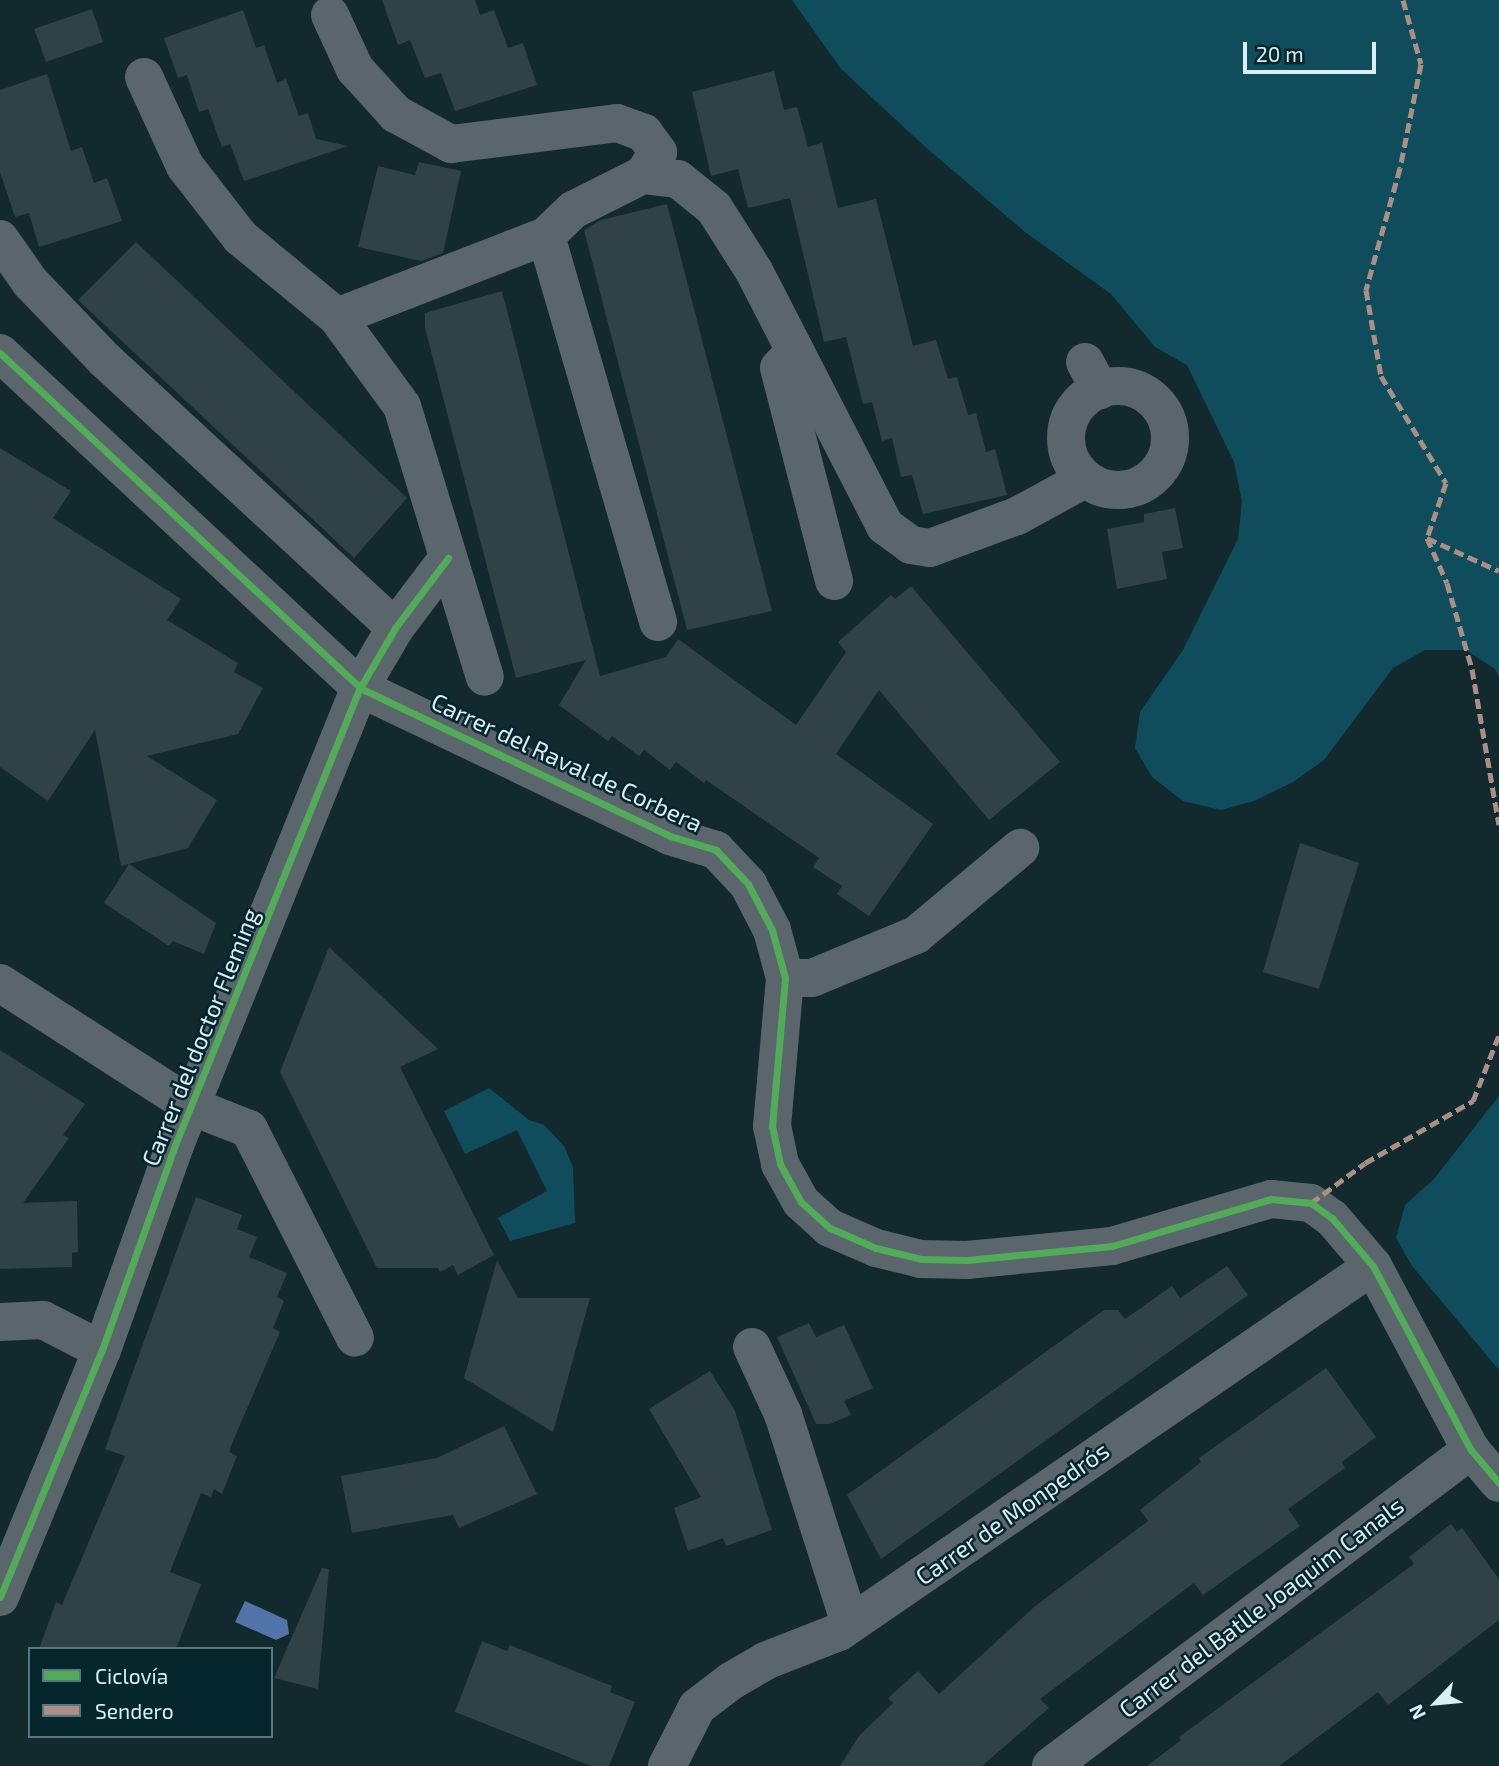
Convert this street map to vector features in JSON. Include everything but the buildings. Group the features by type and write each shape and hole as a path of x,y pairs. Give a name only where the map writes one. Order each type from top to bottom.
{"street":[{"path":"330,15 355,69 397,114 451,144 618,123 644,133 658,152 643,175 573,209 546,236 337,317"},
{"path":"144,77 185,166 240,237 337,317 402,406 485,677"},
{"path":"643,175 678,179 714,208 754,271 884,526 911,545 930,548 1017,516 1086,479 1118,491 1134,488 1150,480 1168,451 1166,417 1156,403 1126,387 1093,376 1066,434 1068,450 1086,479"},
{"path":"546,236 658,622"},
{"path":"0,239 30,282 105,360 395,628"},
{"path":"795,351 779,368 834,582"},
{"name":"Carrer del Raval de Corbera","path":"0,354 360,688 670,836 716,850 748,884 772,930 785,978 772,1126 780,1164 801,1202 830,1228 876,1248 921,1259 967,1260 1112,1246 1271,1199 1311,1203 1332,1218 1373,1266 1472,1450 1499,1483"},
{"name":"Carrer del doctor Fleming","path":"0,1597 102,1350 193,1107 360,688 395,628 448,558"},
{"path":"785,978 812,978 916,935 1020,848"},
{"path":"0,983 193,1107 249,1129 355,1338"},
{"name":"Carrer de Monpedrós","path":"667,1766 697,1707 765,1661 850,1624 1373,1266"},
{"path":"0,1322 43,1320 102,1350"},
{"path":"752,1347 783,1414 850,1624"},
{"name":"Carrer del Batlle Joaquim Canals","path":"1051,1766 1472,1450"}],"shaded area":[{"path":"792,0 1499,0 1499,677 1495,669 1466,650 1425,650 1393,668 1324,760 1293,782 1254,801 1221,810 1183,801 1152,777 1135,748 1140,712 1183,650 1238,539 1242,501 1234,462 1187,365 1155,347 1111,294 1025,232 922,144 841,69"},
{"path":"489,1088 529,1120 544,1125 564,1146 573,1167 575,1223 510,1241 498,1218 547,1191 517,1130 465,1154 444,1111"},
{"path":"1499,1096 1499,1370 1412,1266 1396,1238 1405,1205 1434,1179"},
{"path":"245,1601 287,1620 289,1634 276,1640 235,1622"}],"marked path":[{"path":"1403,0 1421,64 1400,168 1366,290 1381,376 1446,483 1427,538 1447,583 1472,669 1499,825"},
{"path":"1427,538 1499,571"},
{"path":"1311,1203 1365,1163 1473,1101 1499,1035"}],"cycle path":[{"path":"0,353 360,688 670,836 716,850 748,884 772,930 785,978 772,1126 780,1164 801,1202 830,1228 876,1248 921,1259 967,1260 1112,1246 1271,1199 1311,1203 1332,1218 1373,1266 1471,1450 1499,1483"},
{"path":"0,1597 102,1350 175,1145 360,688 395,628 448,558"}]}
